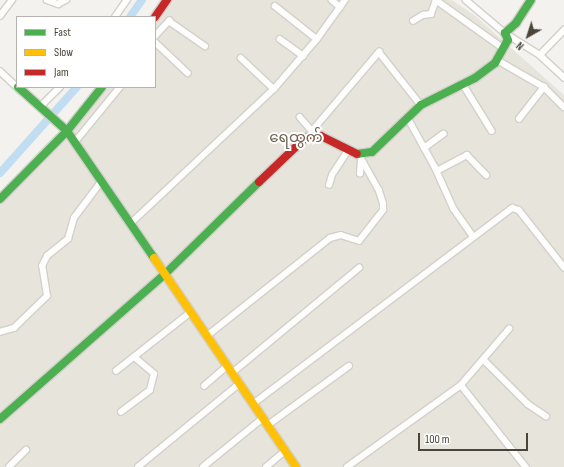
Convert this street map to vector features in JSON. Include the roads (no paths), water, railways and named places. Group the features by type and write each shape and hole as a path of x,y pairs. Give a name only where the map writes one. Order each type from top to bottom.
{"street":[{"path":"0,16 12,0"},
{"path":"47,0 58,4 66,0"},
{"path":"116,16 127,0"},
{"path":"156,16 167,0"},
{"path":"332,0 340,7"},
{"path":"130,224 274,89 318,39 345,0"},
{"path":"413,21 423,15 431,14 436,0 505,42 540,55 564,77"},
{"path":"466,0 505,42"},
{"path":"360,158 372,152 421,105 488,70 497,60 505,42 531,0"},
{"path":"276,6 318,39"},
{"path":"156,35 169,21 205,46"},
{"path":"540,55 564,30"},
{"path":"280,39 303,56"},
{"path":"156,43 188,73"},
{"path":"0,419 165,274 305,138 312,133 379,52 421,105"},
{"path":"241,58 274,89"},
{"path":"497,60 544,87 564,107"},
{"path":"0,71 16,86"},
{"path":"463,84 492,131"},
{"path":"519,119 544,87"},
{"path":"18,88 65,128 296,467"},
{"path":"42,108 59,88"},
{"path":"0,199 101,88"},
{"path":"75,142 119,88"},
{"path":"207,336 330,238 342,235 359,241 382,210 383,204 379,191 360,158 348,150 312,133 300,117"},
{"path":"408,118 437,171 454,209 473,236"},
{"path":"424,148 443,134"},
{"path":"329,185 332,174 348,150"},
{"path":"437,171 466,155 486,175"},
{"path":"360,158 360,174"},
{"path":"0,332 14,328 47,296 42,266 47,256 68,239 74,218 101,182"},
{"path":"253,404 473,236 512,208 516,208 564,267"},
{"path":"204,386 230,369 359,268"},
{"path":"116,371 191,312"},
{"path":"346,467 461,385 509,329"},
{"path":"121,412 150,390 154,374 134,357"},
{"path":"484,360 528,404 546,416"},
{"path":"203,467 265,422 349,366"},
{"path":"138,467 240,384"},
{"path":"461,385 526,467"},
{"path":"10,467 26,450"},
{"path":"266,467 285,451"}],"waterway":[{"path":"131,16 142,0"},
{"path":"0,173 76,88"}],"district":[{"name":"ရေထွက်","path":"296,138"}]}
